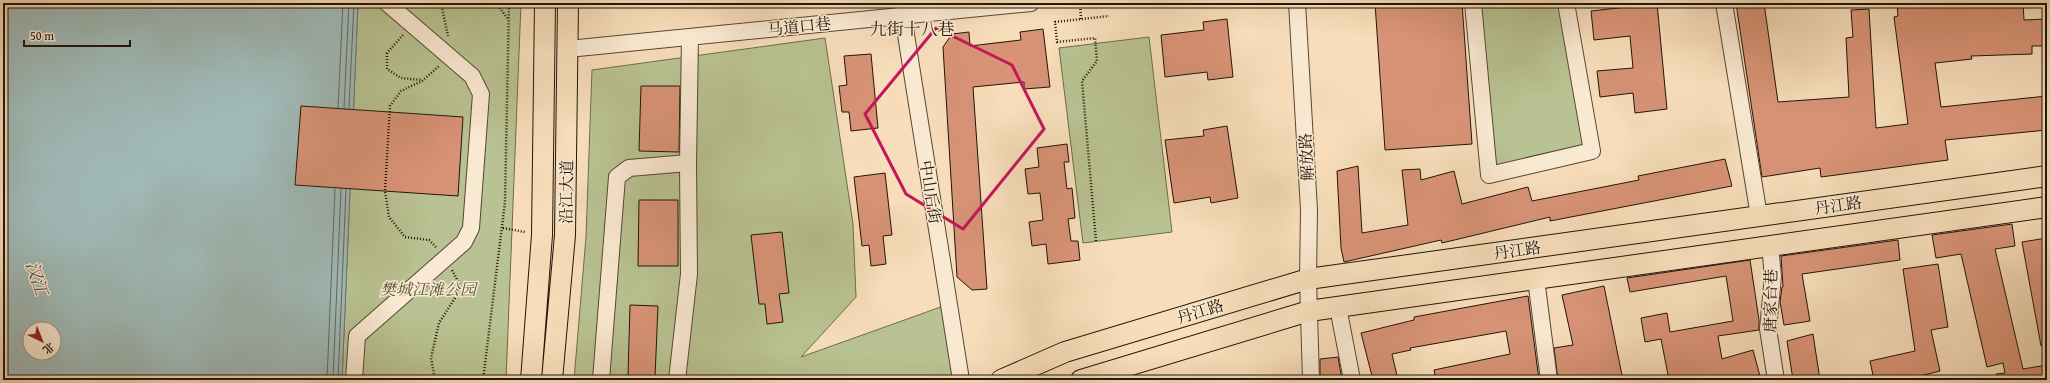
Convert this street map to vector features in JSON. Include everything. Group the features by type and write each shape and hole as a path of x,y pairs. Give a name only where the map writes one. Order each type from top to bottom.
{"main road":[{"name":"沿江大道","path":"531,380 542,235 545,3"},
{"name":"沿江大道","path":"552,380 565,235 568,3"},
{"name":"丹江路","path":"1001,380 1065,352 1308,279 2047,176"},
{"name":"丹江路","path":"1081,380 1309,310 2047,207"}],"street":[{"path":"354,380 357,336 464,242 471,228 481,94 472,76 387,3"},
{"name":"马道口巷","path":"568,50 690,37 903,9 1030,3"},
{"name":"解放路","path":"1297,3 1309,210 1308,279 1311,380"},
{"path":"1472,3 1489,175 1592,151 1566,3"},
{"path":"1724,3 1759,216"},
{"name":"中山后街","path":"903,9 961,380"},
{"path":"677,380 689,274 688,163 690,37"},
{"path":"601,380 618,177 629,168 688,163"},
{"name":"唐家台巷","path":"1770,246 1773,276 1768,329 1776,380"},
{"path":"1536,279 1549,380"},
{"path":"1338,307 1352,380"}],"path":[{"path":"436,380 431,358 439,323 455,298 458,282 446,258 429,240 405,237 389,217 385,191 390,106 401,91 422,80 451,58 447,28 441,3"},
{"path":"496,3 508,19"},
{"path":"483,380 503,228 505,202 509,3"},
{"path":"1080,3 1081,19"},
{"path":"1096,241 1082,81 1097,61 1095,38 1057,42 1054,22 1109,16"},
{"path":"413,25 387,53 387,69 401,78 422,80"},
{"path":"503,228 542,235"}],"highlighted area":[{"path":"936,28 1012,65 1044,129 963,229 906,194 865,114"}],"green space":[{"name":"樊城江滩公园","path":"358,3 521,3 506,380 342,380"},
{"path":"1473,3 1566,3 1592,151 1489,175"},
{"path":"1149,37 1172,232 1083,243 1059,48"},
{"path":"825,38 853,224 856,297 801,357 949,304 961,380 574,380 586,237 592,70"}],"water":[{"name":"汉江","path":"3,3 358,3 342,380 3,380"}],"building":[{"path":"1375,3 1462,3 1472,144 1385,150"},
{"path":"1627,3 1657,3 1667,109 1635,113 1633,93 1600,97 1597,71 1633,68 1630,36 1594,40 1591,11 1627,7"},
{"path":"1736,3 1764,3 1778,102 1849,97 1846,38 1853,37 1851,10 1869,9 1876,128 1908,124 1894,17 1898,16 1897,3 2023,3 2024,20 2047,19 2047,46 2032,46 2032,54 1971,56 1972,59 1935,63 1941,107 2047,96 2047,130 1945,140 1948,160 1821,177 1820,168 1762,177"},
{"path":"1227,19 1233,77 1208,80 1207,72 1165,77 1161,35 1204,30 1203,22"},
{"path":"1043,29 1050,87 1024,89 1024,82 973,87 987,289 972,290 957,277 943,47 952,34 969,32 970,46 1021,40 1020,32"},
{"path":"871,54 878,128 851,131 849,112 842,112 839,86 847,85 844,56"},
{"path":"641,86 680,86 679,152 639,151"},
{"path":"301,106 463,117 458,196 295,185"},
{"path":"1227,126 1238,198 1211,203 1210,197 1174,203 1165,140 1204,136 1203,130"},
{"path":"1067,144 1069,162 1064,162 1067,189 1072,188 1075,218 1068,219 1071,241 1078,241 1080,260 1048,264 1046,244 1032,246 1029,222 1043,220 1040,193 1028,194 1025,169 1039,167 1037,148"},
{"path":"1725,159 1732,186 1550,221 1550,217 1442,243 1441,240 1344,262 1341,248 1337,171 1358,166 1362,233 1408,225 1402,170 1420,169 1421,180 1454,171 1462,204 1528,187 1532,201 1639,180 1638,176"},
{"path":"885,173 892,235 883,236 886,264 871,266 869,245 862,246 854,177"},
{"path":"639,200 678,200 678,266 638,266"},
{"path":"2012,224 2015,246 1995,249 2023,369 2047,365 2047,380 1997,380 1996,374 2005,373 2003,363 1987,367 1961,254 1936,258 1932,235"},
{"path":"782,232 789,293 779,294 783,322 767,324 765,304 759,304 751,235"},
{"path":"2047,238 2047,345 2041,346 2022,242"},
{"path":"1898,240 1900,260 1802,274 1810,321 1784,325 1780,302 1783,287 1781,256"},
{"path":"1750,260 1759,320 1759,330 1718,336 1722,359 1753,350 1761,380 1669,380 1661,339 1645,342 1641,318 1667,313 1670,332 1733,321 1726,276 1630,292 1627,278"},
{"path":"1938,264 1948,327 1931,330 1940,371 1916,377 1917,380 1874,380 1870,361 1915,351 1903,269"},
{"path":"1604,286 1623,380 1558,380 1554,348 1573,345 1562,295"},
{"path":"1528,296 1539,380 1436,380 1434,370 1510,354 1506,331 1410,348 1411,350 1392,354 1398,380 1373,380 1361,333 1414,320 1414,317"},
{"path":"630,305 658,306 655,377 628,376"},
{"path":"1813,334 1820,380 1793,380 1787,341"},
{"path":"1338,357 1342,380 1320,380 1320,359"}],"district":[{"name":"九街十八巷","path":"912,29"}]}
